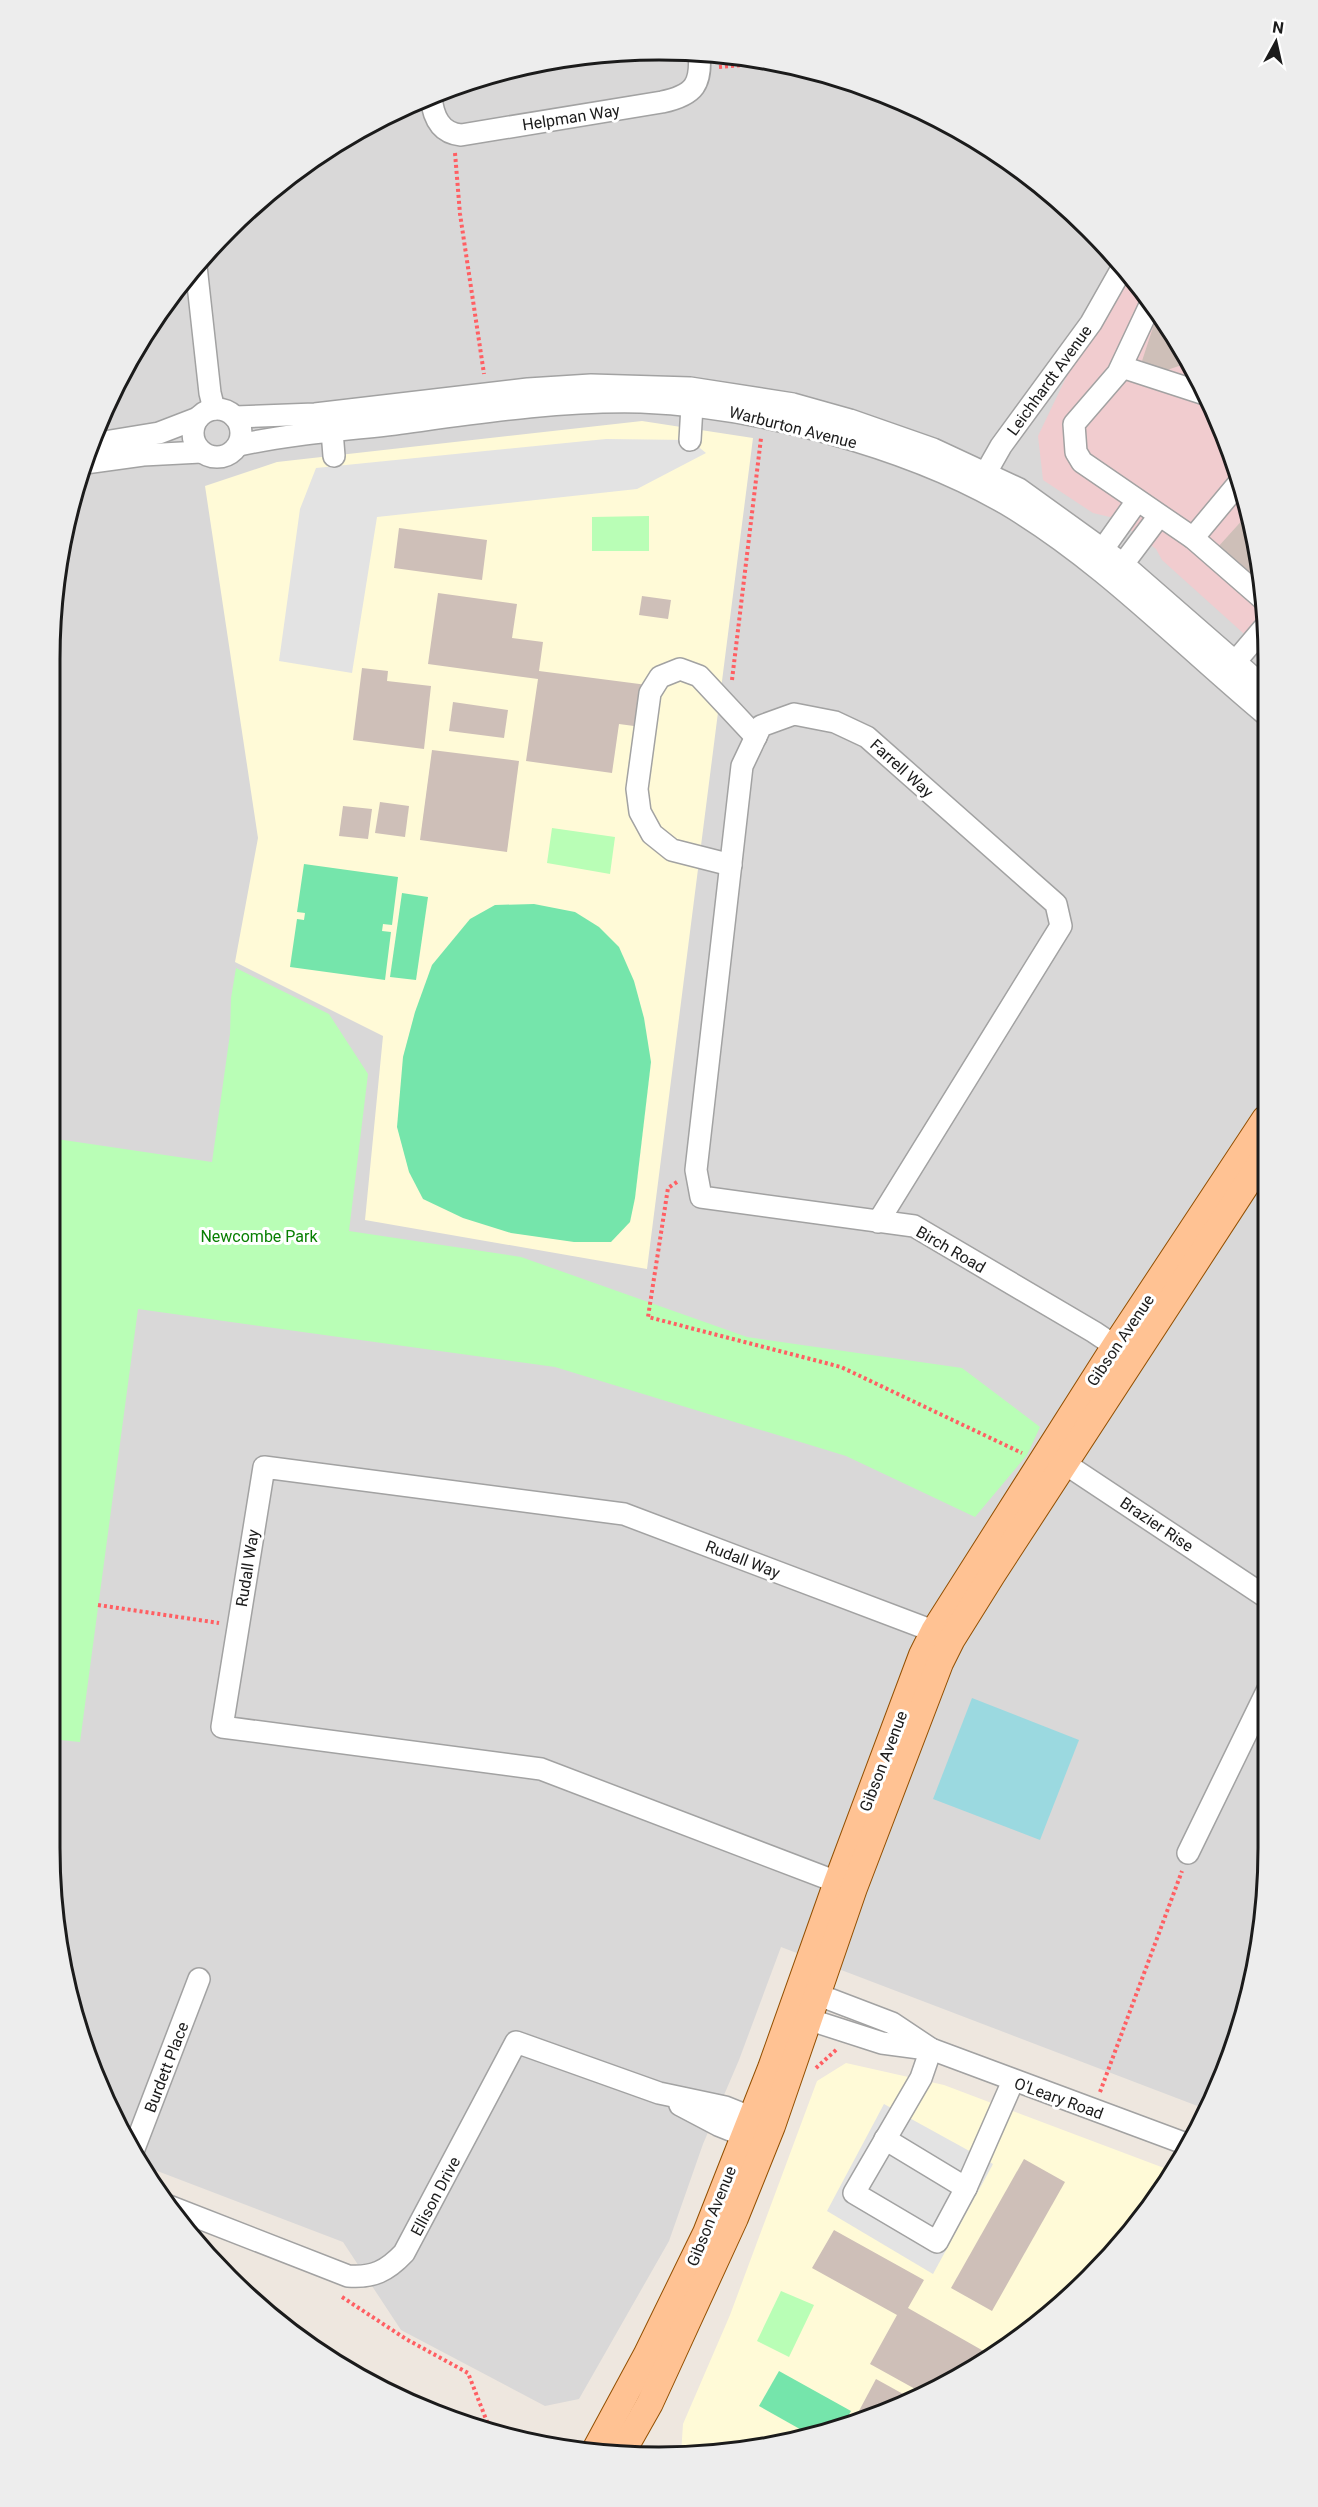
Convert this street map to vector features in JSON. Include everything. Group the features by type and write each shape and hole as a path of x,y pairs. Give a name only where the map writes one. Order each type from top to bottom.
{"main road":[{"name":"Gibson Avenue","path":"1125,1352 1258,1131"},
{"name":"Gibson Avenue","path":"613,2445 690,2319 846,1885 940,1662 943,1635 1047,1457 1258,1166"},
{"name":"Gibson Avenue","path":"613,2445 706,2233 758,2131"}],"street":[{"name":"Helpman Way","path":"453,134 471,134 682,98 698,82 700,61"},
{"path":"432,105 436,119 443,128 453,134"},
{"name":"Leichhardt Avenue","path":"981,481 1001,446 1091,323 1118,275"},
{"path":"101,442 159,433 206,414 229,412 235,417 241,430 239,444 229,455 222,458 207,456 201,452 193,439 194,424 206,414 210,393 197,278"},
{"path":"1147,312 1122,367 1114,379 1076,419 1074,424 1076,452 1082,462 1193,538 1254,591"},
{"path":"1122,367 1194,390"},
{"name":"Warburton Avenue","path":"235,417 315,414 551,387 591,385 672,386 725,392 794,404 850,420 925,446 981,481 1006,504 1102,572 1258,708"},
{"name":"Warburton Avenue","path":"239,444 274,437 558,404 641,402 692,406 766,418 841,438 981,481 1019,489 1123,564 1258,682"},
{"path":"690,440 692,406"},
{"path":"332,431 334,456"},
{"path":"94,462 143,455 201,452"},
{"path":"1193,538 1233,489"},
{"path":"1103,549 1137,501"},
{"path":"1123,564 1159,516"},
{"path":"1234,662 1257,635"},
{"path":"731,865 672,850 652,834 640,812 637,789 650,693 660,677 680,669 699,676 756,736"},
{"name":"Farrell Way","path":"696,1170 742,766 761,726 794,714 835,722 867,737 1056,904 1061,926 878,1221"},
{"name":"Birch Road","path":"696,1170 701,1197 914,1227 1125,1352"},
{"name":"Brazier Rise","path":"1047,1457 1258,1592"},
{"name":"Rudall Way","path":"846,1885 541,1769 222,1727 264,1467 624,1514 943,1635"},
{"path":"1188,1853 1258,1709"},
{"name":"Burdett Place","path":"137,2142 199,1979"},
{"name":"O'Leary Road","path":"809,1991 892,2023 930,2049 1181,2142"},
{"name":"O'Leary Road","path":"800,2017 882,2043 930,2049"},
{"name":"Ellison Drive","path":"183,2212 348,2276 372,2276 383,2272 404,2253 516,2042 658,2093 718,2125 758,2131"},
{"path":"930,2049 921,2078 854,2193 937,2242 966,2188 1013,2081"},
{"path":"885,2139 966,2188"}],"path":[{"path":"453,134 460,214 485,379"},
{"path":"728,708 766,418"},
{"path":"696,1170 668,1188 648,1317 842,1367 1047,1457"},
{"path":"99,1605 238,1626"},
{"path":"1094,2110 1188,1853"},
{"path":"340,2296 406,2339 468,2373 487,2422"}],"shaded area":[{"path":"659,60 737,65 776,72 814,80 852,92 924,122 958,140 1024,184 1083,235 1134,294 1178,360 1212,430 1238,504 1253,581 1258,659 1258,1848 1253,1926 1246,1965 1238,2003 1226,2041 1199,2107 781,1947 739,2060 703,2144 669,2241 579,2399 545,2406 401,2330 343,2242 154,2170 122,2113 92,2041 80,2003 65,1926 60,1848 60,659 65,581 72,542 80,504 106,430 140,359 161,326 184,294 235,235 294,184 326,161 394,122 430,106 504,80 542,72 620,61"},
{"path":"1116,273 1157,326 1178,360 1196,394 1226,466 1238,504 1253,581 1258,646 1162,560 1156,549 1114,518 1093,513 1043,480 1038,436"},
{"path":"642,421 753,438 647,1269 365,1220 383,1036 235,962 258,838 205,486 277,462"},
{"path":"606,439 690,440 706,453 637,489 377,517 352,673 279,661 300,509 316,468"},
{"path":"846,2063 944,2085 1165,2168 1134,2213 1083,2272 1024,2323 958,2367 888,2401 814,2427 737,2442 682,2446 683,2424 730,2315 817,2081"},
{"path":"884,2104 993,2164 933,2274 827,2211"}],"green space":[{"path":"649,516 649,551 592,551 592,517"},
{"path":"552,828 615,837 610,874 547,863"},
{"path":"304,864 398,877 392,925 383,924 382,931 391,932 385,980 290,967 297,919 304,920 305,913 297,912"},
{"path":"402,893 428,897 416,980 390,977"},
{"path":"534,904 575,912 599,927 619,947 634,981 644,1018 651,1062 635,1198 630,1222 611,1242 574,1242 511,1233 463,1218 423,1199 409,1172 397,1127 403,1057 415,1012 432,965 470,919 495,905"},
{"name":"Newcombe Park","path":"236,968 329,1014 368,1074 349,1231 521,1257 747,1337 962,1368 1040,1427 1027,1455 975,1517 846,1456 555,1367 138,1309 80,1742 60,1740 60,1139 212,1162 230,1034 231,998"},
{"path":"781,2291 814,2305 789,2357 757,2341"},
{"path":"779,2371 851,2411 848,2416 801,2430 759,2406"}],"water":[{"path":"972,1698 1079,1740 1040,1840 933,1799"}],"building":[{"path":"1155,323 1182,367 1167,370 1142,361"},
{"path":"1242,521 1253,579 1218,547"},
{"path":"399,528 487,540 482,580 394,568"},
{"path":"438,593 517,604 512,638 543,642 539,671 655,686 649,728 619,724 612,773 526,761 538,679 428,664"},
{"path":"642,596 671,600 668,619 639,615"},
{"path":"362,668 388,671 387,681 431,686 424,749 353,740"},
{"path":"453,702 508,710 504,738 449,731"},
{"path":"432,750 519,761 507,852 420,840"},
{"path":"380,802 409,806 405,837 375,833"},
{"path":"343,806 372,809 368,839 339,836"},
{"path":"1024,2159 1065,2182 992,2311 951,2288"},
{"path":"834,2230 924,2280 908,2308 984,2351 915,2389 870,2364 897,2315 812,2268"},
{"path":"876,2379 903,2394 888,2401 858,2413"}]}
